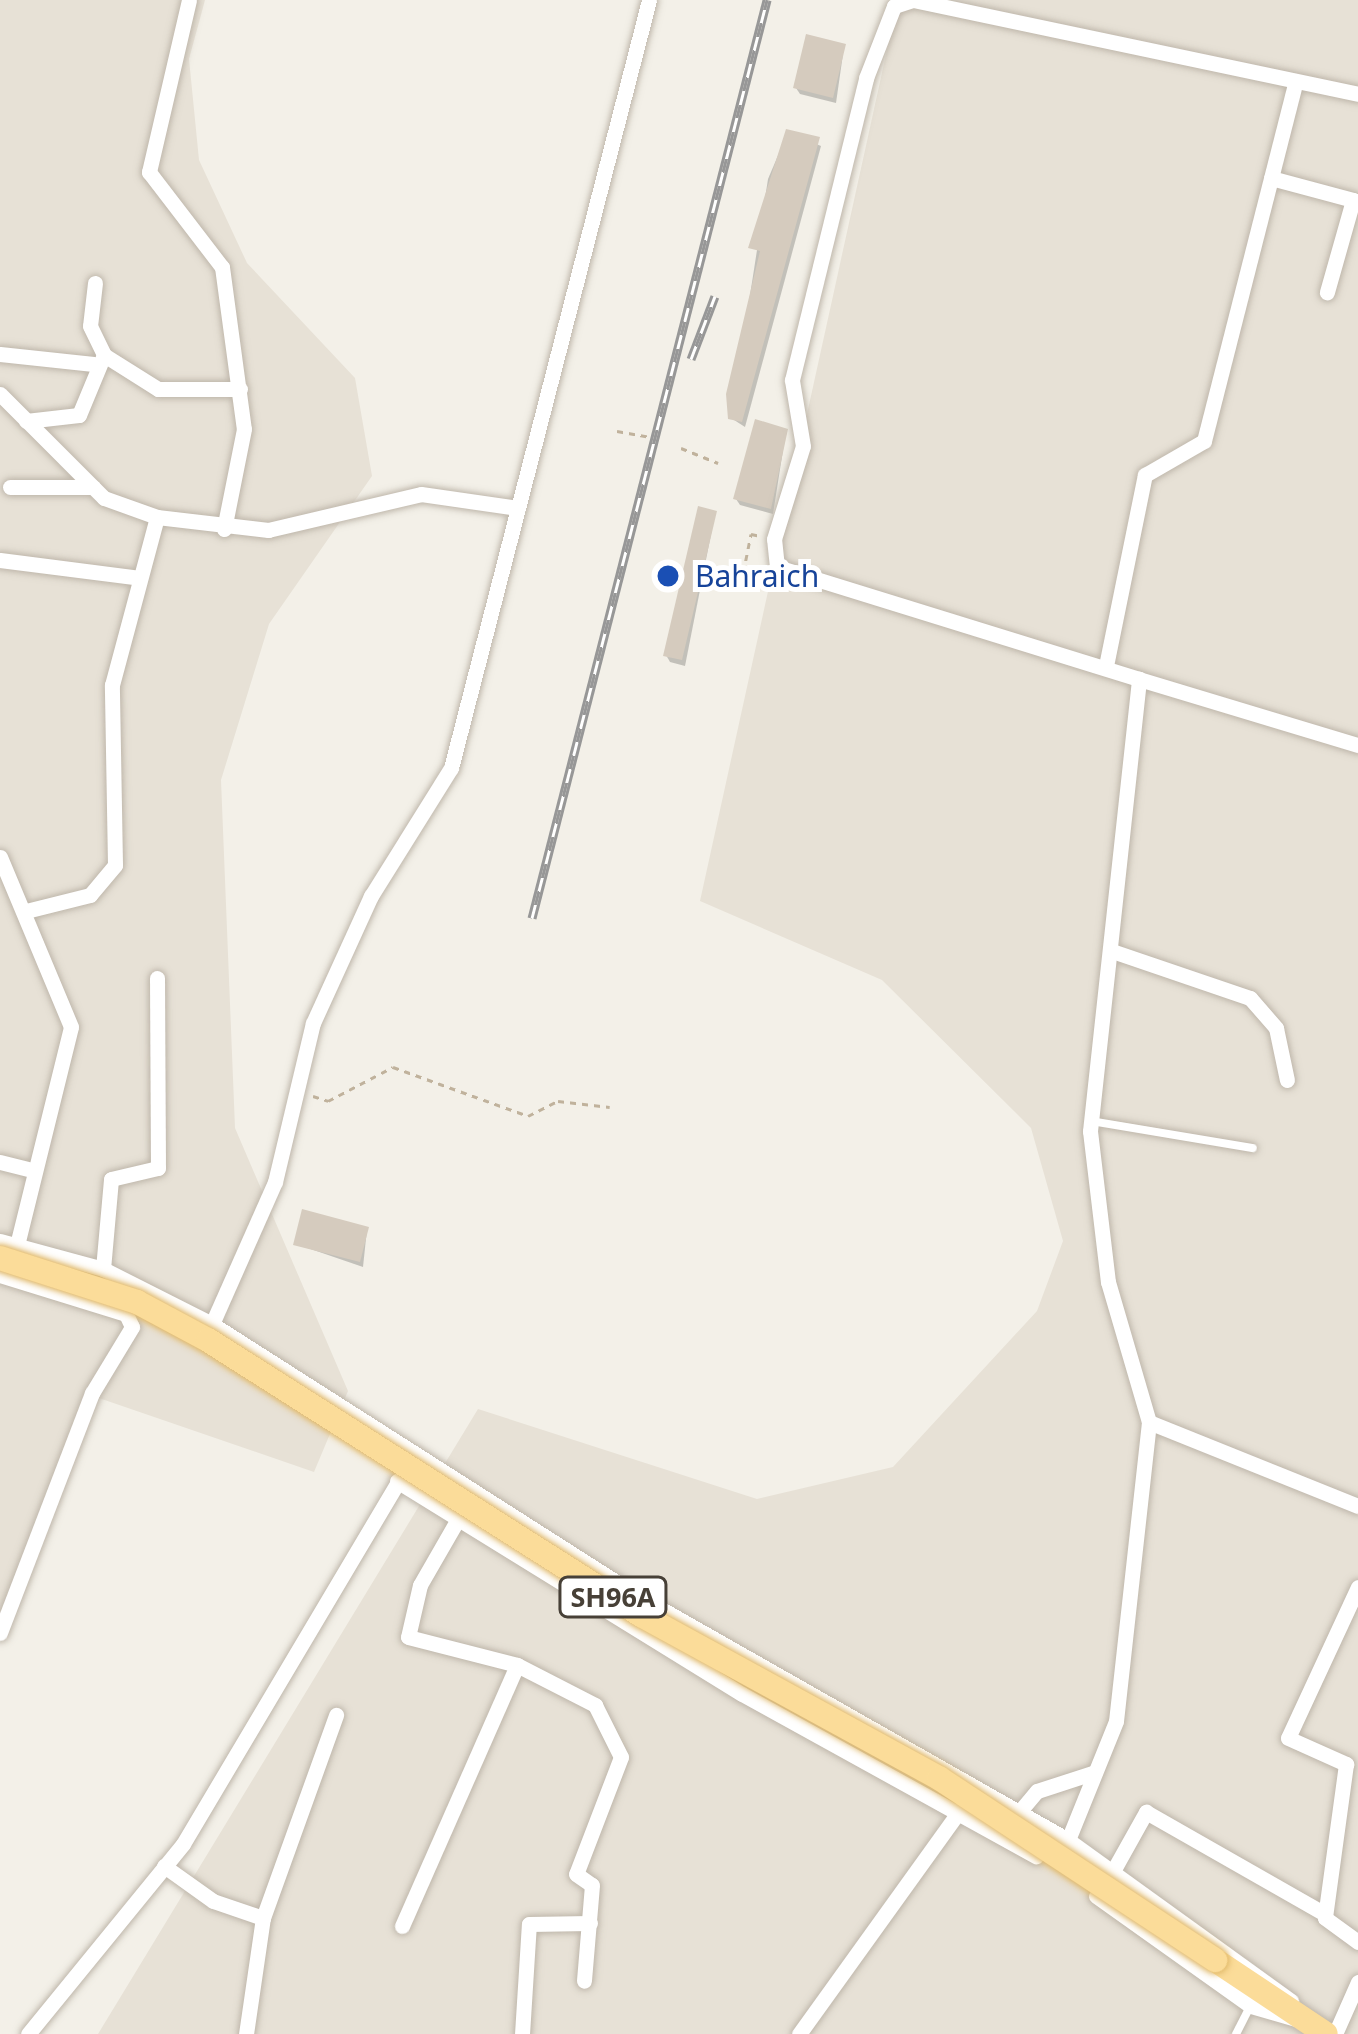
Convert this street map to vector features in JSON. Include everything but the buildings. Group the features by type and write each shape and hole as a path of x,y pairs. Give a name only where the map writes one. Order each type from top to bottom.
{"main road":[{"name":"SH96A","path":"6,1248 136,1302 208,1340 640,1615 939,1778 1303,2021 1330,2034"}],"street":[{"path":"189,0 150,179 218,253 240,389 242,453 224,530"},
{"path":"212,1324 275,1183 296,1090 371,896 451,768 649,0"},
{"path":"1358,94 901,0 866,78 792,380 803,446 774,538 782,575 912,603 1138,679 1358,745"},
{"path":"1106,666 1145,475 1204,441 1295,84"},
{"path":"1271,178 1353,200 1327,292"},
{"path":"26,422 79,415 99,359 90,326 94,284"},
{"path":"0,354 99,359 158,388 240,389"},
{"path":"0,394 93,487 157,517 224,530 294,526 421,494 518,508"},
{"path":"10,487 93,487"},
{"path":"26,910 89,895 115,866 112,685 157,517"},
{"path":"0,560 140,578"},
{"path":"1068,1840 1116,1720 1149,1422 1095,1215 1091,1121 1138,679"},
{"path":"0,857 26,910 70,1028 35,1171 6,1248 104,1269 212,1324 635,1594 982,1787 1068,1840 1270,1981 1303,2021"},
{"path":"1112,951 1250,998 1276,1028 1287,1080"},
{"path":"104,1269 111,1180 158,1168 157,977"},
{"path":"0,1162 35,1171"},
{"path":"0,1275 126,1314 132,1327 92,1393 0,1633"},
{"path":"1149,1422 1358,1506"},
{"path":"28,2034 164,1866 260,1726 414,1455"},
{"path":"397,1481 742,1694 958,1809 1251,2006 1303,2021"},
{"path":"458,1519 420,1585 408,1637 517,1665 595,1705 621,1757 576,1874 592,1885 584,1981"},
{"path":"1325,1914 1352,1798 1344,1761 1288,1738 1358,1586"},
{"path":"402,1926 517,1665"},
{"path":"246,2034 263,1918 336,1715"},
{"path":"1020,1811 1037,1791 1095,1772"},
{"path":"799,2034 958,1809 982,1787"},
{"path":"1112,1871 1146,1812 1325,1914 1358,1942"},
{"path":"164,1866 213,1901 263,1918"},
{"path":"522,2034 529,1924 590,1923"},
{"path":"1330,2034 1358,1982"}],"lane":[{"path":"1091,1121 1253,1148"},
{"path":"1236,2034 1251,2006"}],"path":[{"path":"617,431 650,437"},
{"path":"681,448 718,463"},
{"path":"714,579 741,584 752,534 774,538"},
{"path":"296,1090 328,1101 393,1067 528,1116 558,1101 610,1108"}],"shaded area":[{"path":"0,0 205,0 189,59 199,160 247,263 355,378 372,476 269,624 221,780 235,1128 348,1391 314,1472 93,1396 0,1620"},
{"path":"898,0 1358,0 1358,2034 98,2034 478,1409 757,1499 893,1467 1037,1311 1063,1241 1031,1128 882,980 700,901"}],"railway":[{"path":"532,918 767,0"},
{"path":"691,359 715,296"}],"place":[{"name":"Bahraich","path":"668,576"}]}
